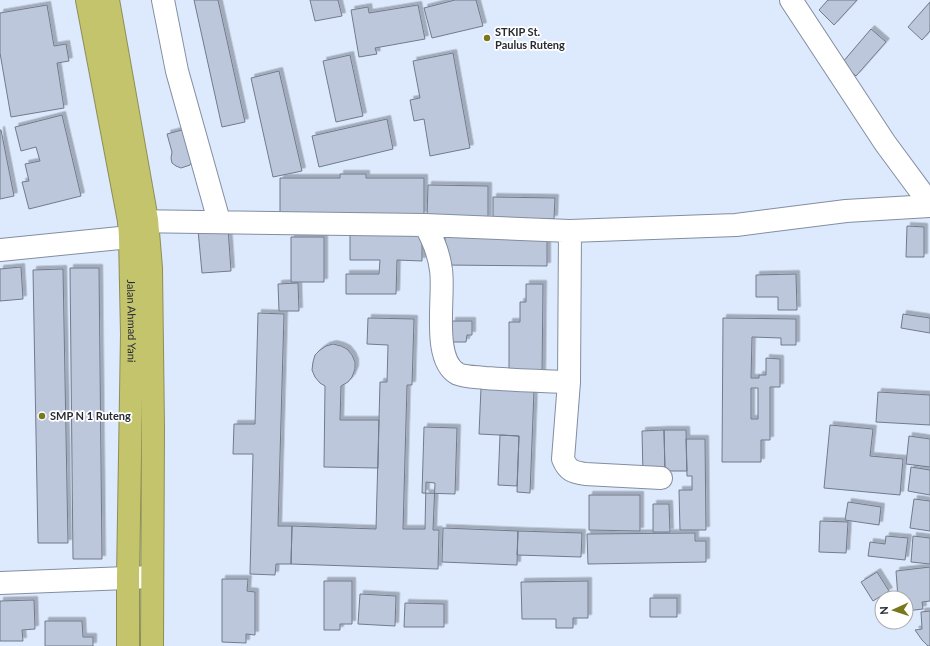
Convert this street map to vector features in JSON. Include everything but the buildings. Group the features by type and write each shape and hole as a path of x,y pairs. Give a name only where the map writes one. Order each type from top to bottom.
{"highway":[{"name":"Jalan Ahmad Yani","path":"87,0 135,226 151,268 154,428 152,646"},
{"name":"Jalan Ahmad Yani","path":"108,0 135,226 130,429 128,646"},
{"path":"130,429 154,428"}],"street":[{"path":"163,0 178,71 219,221"},
{"path":"790,0 885,143 930,205"},
{"path":"0,250 135,226 219,221 426,225 570,231 736,225 846,211 930,205"},
{"path":"426,225 435,245 441,271 441,335 444,357 450,368 458,374 477,377 570,382"},
{"path":"570,231 570,382 563,459 567,468 574,473 661,478"},
{"path":"0,583 152,577"}],"place":[{"name":"STKIP St. Paulus Ruteng","path":"487,38"},
{"name":"SMP N 1 Ruteng","path":"42,416"}]}
